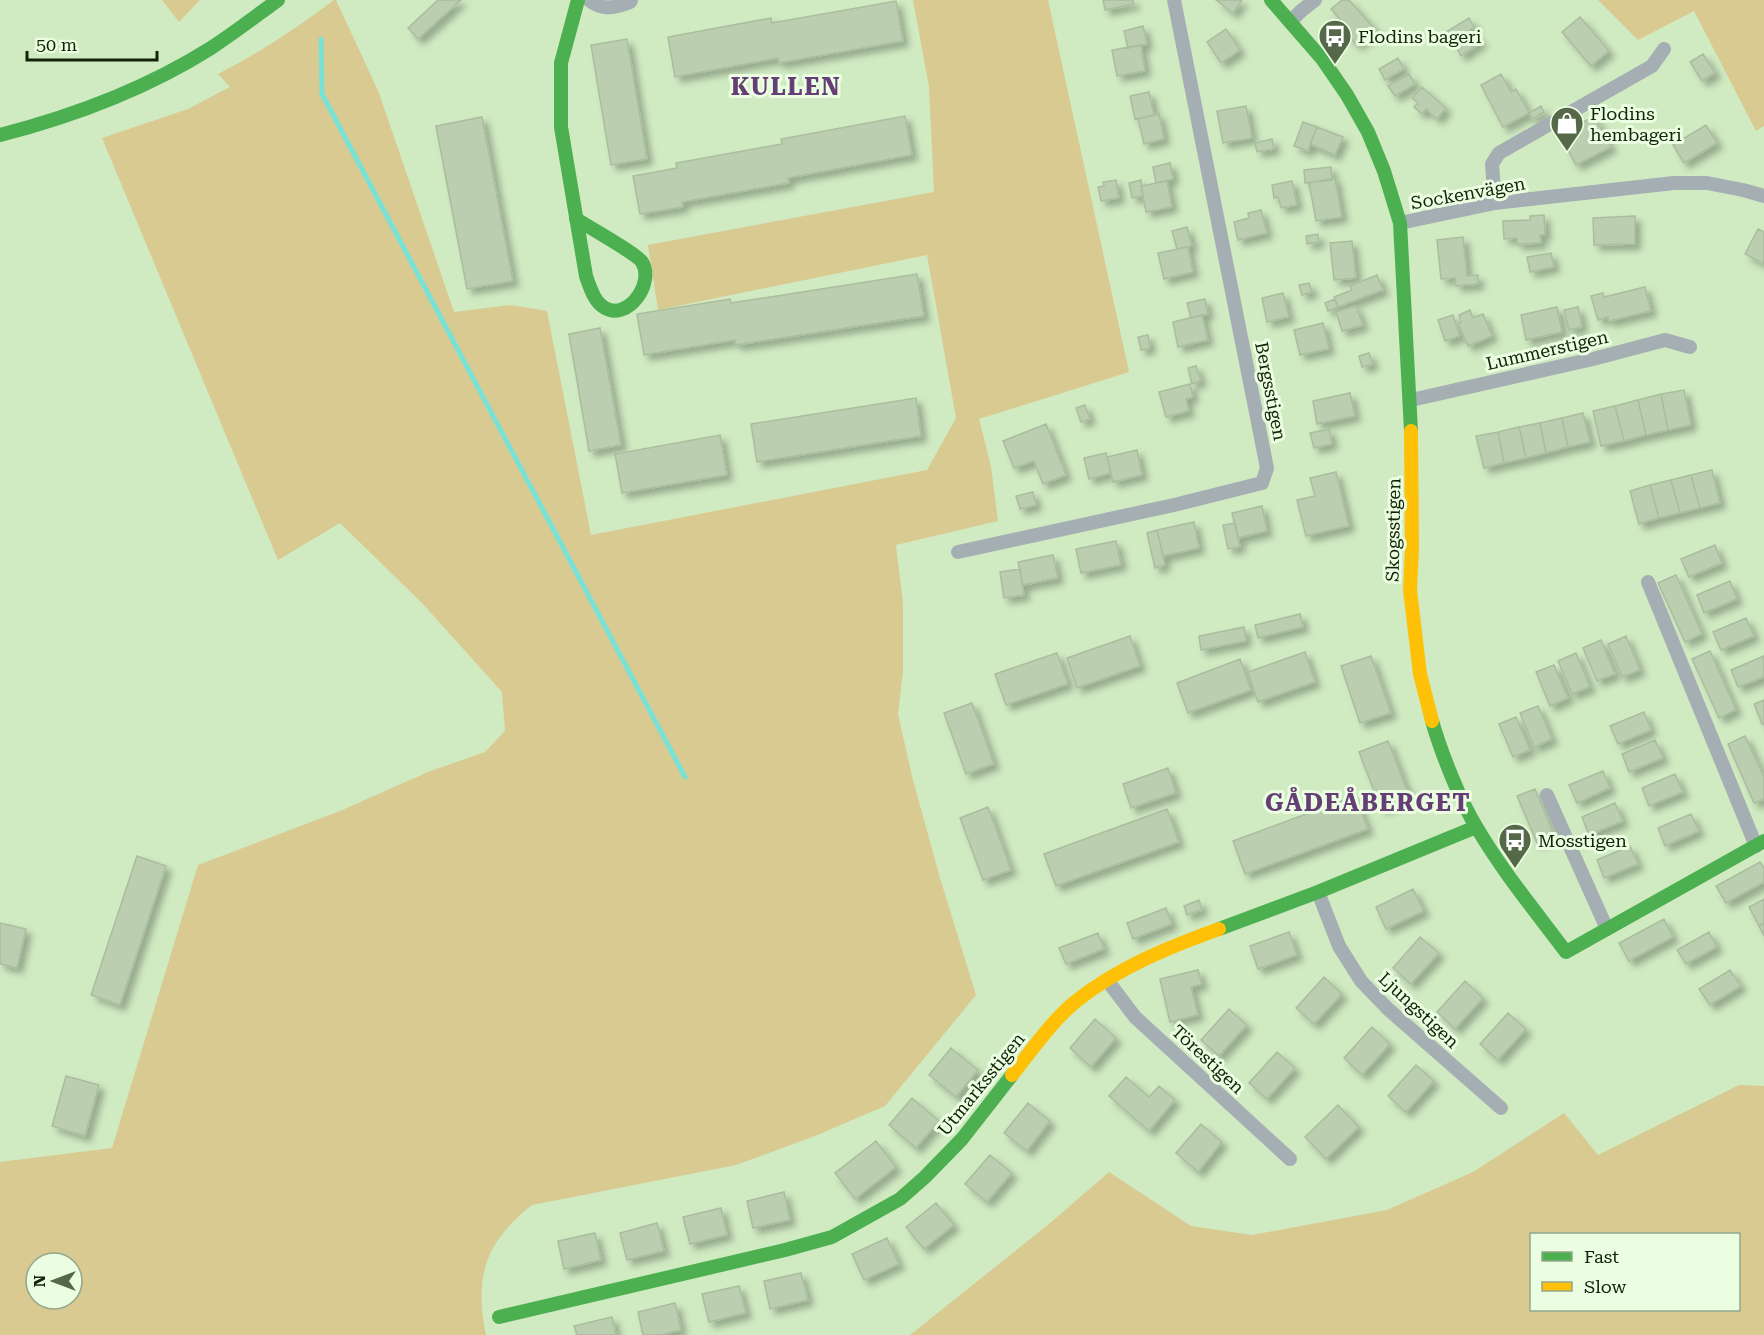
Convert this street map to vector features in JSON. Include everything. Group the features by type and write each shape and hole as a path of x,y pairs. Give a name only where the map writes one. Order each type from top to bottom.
{"street":[{"path":"0,135 102,103 143,86 212,47 278,0"},
{"path":"576,219 641,260 646,271 645,285 639,296 629,304 617,310 606,308 594,297 586,276 576,219 561,127 560,92 561,63 578,0"},
{"path":"589,0 603,8 619,7 631,0"},
{"name":"Bergsstigen","path":"958,552 1174,505 1262,483 1268,468 1174,0"},
{"name":"Sockenvägen","path":"1271,0 1323,60 1347,95 1368,132 1384,171 1400,223 1495,203 1674,183 1707,183 1764,196"},
{"path":"1290,22 1315,0"},
{"path":"1495,203 1492,164 1499,153 1652,66 1664,49"},
{"name":"Skogsstigen","path":"1400,223 1411,400 1410,591 1416,648 1434,727 1450,770 1476,827"},
{"name":"Lummerstigen","path":"1411,400 1593,359 1665,340 1690,347"},
{"path":"1476,827 1566,952 1760,843 1648,582"},
{"path":"1547,795 1607,929"},
{"name":"Utmarksstigen","path":"499,1317 795,1248 832,1237 900,1199 925,1177 962,1139 1044,1034 1075,1002 1107,980 1146,959 1205,934 1318,892 1476,827"},
{"name":"Ljungstigen","path":"1318,892 1339,946 1361,981 1388,1009 1501,1108"},
{"name":"Törestigen","path":"1107,980 1135,1017 1290,1159"}],"shaded area":[{"path":"162,0 200,0 179,22"},
{"path":"336,0 379,93 454,312 510,305 547,311 591,535 927,470 956,418 927,255 658,310 648,245 934,192 929,87 913,0 1048,0 1129,372 979,419 991,466 998,521 896,545 903,603 903,671 898,714 913,780 940,878 976,995 885,1106 815,1136 736,1165 532,1205 503,1233 487,1262 482,1295 486,1335 0,1335 0,1162 112,1148 198,865 340,811 428,772 485,752 505,731 502,692 422,603 340,523 278,560 102,138 188,109 230,87 218,74 292,30"},
{"path":"1598,0 1764,0 1764,126 1756,131 1694,11 1638,40"},
{"path":"1739,1085 1764,1086 1764,1335 910,1335 1049,1224 1109,1172 1191,1226 1252,1235 1387,1210 1473,1172 1564,1113 1598,1155"}],"building":[{"path":"438,0 461,0 418,39 408,28"},
{"path":"1103,0 1133,0 1134,4 1105,10"},
{"path":"1216,0 1242,0 1233,13"},
{"path":"1342,0 1349,0 1375,29 1357,45 1338,25 1342,22 1331,9"},
{"path":"896,1 903,41 779,63 778,58 675,77 668,37 771,18 772,23"},
{"path":"1580,17 1609,51 1591,66 1562,32"},
{"path":"1469,18 1474,27 1453,42 1446,32"},
{"path":"1143,26 1147,44 1128,48 1124,31"},
{"path":"1226,29 1240,50 1221,63 1207,42"},
{"path":"1477,35 1481,42 1461,56 1456,47"},
{"path":"627,39 647,159 611,165 591,45"},
{"path":"1141,45 1145,71 1117,76 1112,50"},
{"path":"1703,54 1715,73 1702,81 1690,62"},
{"path":"1398,58 1404,69 1385,80 1379,69"},
{"path":"1409,74 1415,84 1395,96 1388,86"},
{"path":"1501,74 1511,92 1516,89 1529,113 1503,127 1481,85"},
{"path":"1422,87 1446,108 1437,119 1426,109 1422,114 1414,107 1418,103 1412,98"},
{"path":"1149,92 1154,115 1135,119 1130,96"},
{"path":"1246,106 1252,138 1223,143 1217,111"},
{"path":"1541,106 1544,112 1533,119 1529,113"},
{"path":"1159,114 1164,139 1144,144 1138,119"},
{"path":"905,116 912,155 788,178 789,183 682,202 683,207 640,214 633,176 677,168 676,163 782,144 781,139"},
{"path":"1594,116 1611,147 1576,165 1560,135"},
{"path":"482,117 513,281 467,289 436,126"},
{"path":"1303,122 1317,127 1308,151 1294,146"},
{"path":"1706,125 1717,143 1684,163 1673,145"},
{"path":"1317,127 1343,137 1335,155 1310,144"},
{"path":"1272,139 1274,149 1257,152 1255,143"},
{"path":"1170,163 1173,179 1156,183 1153,167"},
{"path":"1331,167 1332,180 1305,183 1304,170"},
{"path":"1335,178 1342,217 1316,221 1309,183"},
{"path":"1116,180 1119,198 1101,201 1098,187 1104,186 1103,182"},
{"path":"1141,180 1143,196 1132,198 1129,183"},
{"path":"1167,181 1172,207 1146,212 1141,186"},
{"path":"1292,181 1297,205 1281,208 1278,197 1274,198 1272,185"},
{"path":"1261,210 1267,233 1238,240 1234,222 1249,218 1248,213"},
{"path":"1544,215 1545,235 1540,235 1541,243 1517,244 1517,238 1504,239 1503,221 1530,220 1530,216"},
{"path":"1635,216 1635,244 1594,245 1593,218"},
{"path":"1187,227 1192,246 1177,249 1172,231"},
{"path":"1758,229 1764,232 1764,264 1745,254"},
{"path":"1318,234 1319,242 1307,244 1306,236"},
{"path":"1463,237 1467,276 1478,275 1478,284 1456,286 1455,278 1441,279 1437,240"},
{"path":"1352,241 1356,278 1334,280 1330,243"},
{"path":"1188,247 1193,272 1164,279 1158,253"},
{"path":"1551,253 1554,267 1530,272 1527,257"},
{"path":"917,274 924,316 736,345 735,340 644,355 637,314 730,299 731,303"},
{"path":"1377,275 1383,290 1338,307 1334,297 1352,290 1350,286"},
{"path":"1309,283 1312,292 1302,295 1299,285"},
{"path":"1645,287 1651,311 1609,321 1608,317 1598,320 1591,296 1603,293 1604,297"},
{"path":"1283,293 1289,317 1267,322 1262,298"},
{"path":"1205,299 1208,314 1191,318 1187,303"},
{"path":"1335,299 1338,307 1328,311 1325,303"},
{"path":"1356,306 1363,325 1342,331 1336,312"},
{"path":"1557,307 1562,332 1526,340 1521,315"},
{"path":"1578,307 1582,327 1569,330 1564,310"},
{"path":"1470,310 1473,318 1483,314 1492,336 1468,346 1458,323 1461,322 1459,315"},
{"path":"1202,315 1208,340 1178,347 1173,322"},
{"path":"1453,315 1460,336 1445,341 1438,320"},
{"path":"1323,323 1329,349 1300,355 1294,330"},
{"path":"600,328 621,445 589,451 569,334"},
{"path":"1148,335 1150,348 1141,350 1138,337"},
{"path":"1369,353 1373,364 1362,367 1359,356"},
{"path":"1196,366 1201,381 1192,384 1188,368"},
{"path":"1190,384 1193,397 1186,399 1189,411 1166,417 1159,392"},
{"path":"1684,390 1691,425 1668,430 1661,394"},
{"path":"1350,393 1355,416 1317,424 1313,401"},
{"path":"1661,394 1668,430 1646,435 1638,400"},
{"path":"916,398 921,436 757,462 751,424"},
{"path":"1638,400 1646,435 1624,441 1615,406"},
{"path":"1085,405 1090,419 1081,422 1076,408"},
{"path":"1615,406 1624,441 1601,446 1593,411"},
{"path":"1583,413 1590,442 1568,447 1562,418"},
{"path":"1562,418 1568,447 1546,453 1540,423"},
{"path":"1540,423 1546,453 1526,458 1519,427"},
{"path":"1046,424 1066,475 1043,484 1034,461 1014,468 1003,441"},
{"path":"1519,427 1526,458 1504,463 1498,432"},
{"path":"1329,429 1332,444 1314,448 1310,433"},
{"path":"1498,432 1504,463 1484,468 1476,436"},
{"path":"720,435 727,475 622,493 615,454"},
{"path":"1137,450 1142,475 1113,482 1107,457"},
{"path":"1106,453 1111,473 1089,479 1084,458"},
{"path":"1712,470 1720,503 1700,508 1691,475"},
{"path":"1336,472 1349,526 1306,536 1297,500 1315,496 1310,478"},
{"path":"1691,475 1700,508 1680,513 1671,480"},
{"path":"1671,480 1680,513 1659,518 1650,485"},
{"path":"1650,485 1659,518 1639,524 1630,491"},
{"path":"1033,492 1036,505 1020,509 1016,496"},
{"path":"1262,506 1267,531 1238,538 1232,513"},
{"path":"1194,522 1199,548 1163,556 1157,530"},
{"path":"1235,523 1240,547 1228,549 1223,525"},
{"path":"1157,530 1165,565 1155,568 1147,533"},
{"path":"1116,541 1121,565 1081,573 1076,549"},
{"path":"1715,545 1722,563 1689,577 1681,559"},
{"path":"1053,555 1058,578 1023,585 1018,562"},
{"path":"1020,569 1024,595 1004,598 1000,572"},
{"path":"1676,575 1702,634 1685,642 1658,583"},
{"path":"1730,581 1737,599 1704,613 1697,595"},
{"path":"1300,614 1303,627 1258,638 1255,625"},
{"path":"1746,618 1754,636 1721,650 1713,632"},
{"path":"1244,627 1246,641 1201,650 1199,636"},
{"path":"1130,636 1140,666 1077,688 1067,658"},
{"path":"1626,636 1640,670 1622,677 1608,644"},
{"path":"1601,640 1615,674 1597,681 1583,648"},
{"path":"1710,651 1736,710 1719,718 1692,659"},
{"path":"1305,652 1315,682 1258,702 1248,672"},
{"path":"1057,653 1068,684 1006,705 995,674"},
{"path":"1576,653 1590,687 1572,694 1558,661"},
{"path":"1371,656 1391,713 1360,723 1341,666"},
{"path":"1764,656 1764,677 1738,687 1731,670"},
{"path":"1240,659 1251,690 1188,713 1177,683"},
{"path":"1554,665 1568,698 1550,706 1536,672"},
{"path":"1764,700 1764,724 1762,724 1754,704"},
{"path":"972,703 994,764 966,774 944,713"},
{"path":"1538,706 1552,739 1534,747 1520,713"},
{"path":"1644,712 1651,730 1618,744 1610,726"},
{"path":"1516,717 1530,750 1513,757 1499,724"},
{"path":"1745,736 1764,777 1764,799 1754,803 1728,744"},
{"path":"1655,740 1663,758 1629,772 1622,754"},
{"path":"1388,741 1410,798 1381,809 1359,752"},
{"path":"1168,768 1176,793 1131,808 1123,784"},
{"path":"1603,771 1610,788 1577,803 1569,785"},
{"path":"1675,774 1683,792 1649,806 1642,788"},
{"path":"1535,789 1554,835 1537,843 1517,796"},
{"path":"1355,796 1368,829 1245,874 1233,841"},
{"path":"1615,803 1623,821 1589,835 1582,817"},
{"path":"988,807 1011,870 983,880 960,818"},
{"path":"1167,809 1179,842 1056,886 1044,854"},
{"path":"1691,814 1699,831 1665,846 1658,828"},
{"path":"1630,846 1638,864 1604,878 1597,860"},
{"path":"137,856 166,866 120,1005 91,995"},
{"path":"1760,862 1764,868 1764,882 1726,903 1716,886"},
{"path":"1413,889 1424,911 1386,929 1376,907"},
{"path":"1764,899 1764,923 1759,926 1749,907"},
{"path":"1199,900 1202,910 1187,915 1184,906"},
{"path":"1166,908 1172,924 1133,939 1127,923"},
{"path":"1664,919 1673,937 1629,961 1619,943"},
{"path":"0,923 26,929 17,968 0,964"},
{"path":"1764,923 1764,936 1759,926"},
{"path":"1289,932 1297,955 1258,969 1250,946"},
{"path":"1709,932 1717,947 1686,964 1677,950"},
{"path":"1098,933 1104,949 1066,964 1059,948"},
{"path":"1420,937 1439,953 1411,984 1393,968"},
{"path":"1198,970 1202,984 1191,987 1198,1015 1170,1022 1160,979"},
{"path":"1730,970 1741,986 1710,1005 1699,989"},
{"path":"1324,977 1342,994 1314,1024 1296,1008"},
{"path":"1465,981 1483,998 1455,1029 1437,1012"},
{"path":"1229,1009 1247,1025 1219,1056 1201,1040"},
{"path":"1508,1013 1526,1029 1498,1060 1480,1044"},
{"path":"1095,1019 1116,1038 1091,1067 1070,1048"},
{"path":"1372,1027 1390,1044 1362,1075 1344,1058"},
{"path":"951,1048 978,1070 956,1097 929,1075"},
{"path":"1277,1052 1295,1068 1267,1099 1249,1083"},
{"path":"1416,1065 1434,1081 1406,1112 1388,1096"},
{"path":"66,1076 99,1085 85,1136 52,1126"},
{"path":"1126,1077 1149,1097 1159,1086 1175,1100 1149,1131 1109,1096"},
{"path":"912,1098 939,1121 916,1148 889,1125"},
{"path":"1028,1103 1050,1121 1027,1151 1004,1133"},
{"path":"1338,1105 1359,1127 1326,1159 1305,1137"},
{"path":"1201,1124 1222,1142 1198,1172 1176,1153"},
{"path":"876,1141 896,1167 855,1199 835,1173"},
{"path":"990,1155 1012,1173 987,1202 965,1184"},
{"path":"784,1192 790,1220 753,1228 747,1201"},
{"path":"936,1203 954,1225 924,1249 906,1227"},
{"path":"721,1208 727,1235 690,1244 683,1217"},
{"path":"657,1223 664,1251 627,1260 620,1233"},
{"path":"595,1233 601,1260 564,1269 558,1241"},
{"path":"887,1238 899,1264 864,1280 852,1254"},
{"path":"801,1273 808,1300 770,1309 764,1281"},
{"path":"739,1286 746,1313 709,1322 702,1294"},
{"path":"675,1303 681,1330 661,1335 643,1335 638,1312"},
{"path":"612,1317 616,1335 577,1335 574,1326"}],"waterway":[{"path":"321,39 322,94 685,777"}],"traffic: fast":[{"path":"0,135 82,110 135,89 211,48 278,0"},
{"path":"576,219 582,223 622,247 642,262 645,280 637,298 630,305 614,311 605,308 593,294 586,276 561,127 561,63 578,0"},
{"path":"1271,0 1323,60 1347,95 1368,132 1384,171 1400,223 1411,431"},
{"path":"1432,721 1440,747 1471,817 1509,876 1566,952 1764,841"},
{"path":"1219,929 1318,892 1476,827"},
{"path":"499,1317 832,1237 900,1199 925,1177 962,1139 1012,1075"}],"traffic: slow":[{"path":"1411,431 1410,590 1420,674 1432,721"},
{"path":"1012,1075 1058,1018 1091,990 1144,960 1219,929"}],"place":[{"name":"Flodins bageri","path":"1335,65"},
{"name":"Flodins hembageri","path":"1567,152"},
{"name":"Mosstigen","path":"1515,869"}],"district":[{"name":"KULLEN","path":"786,87"},
{"name":"GÅDEÅBERGET","path":"1368,803"}]}
